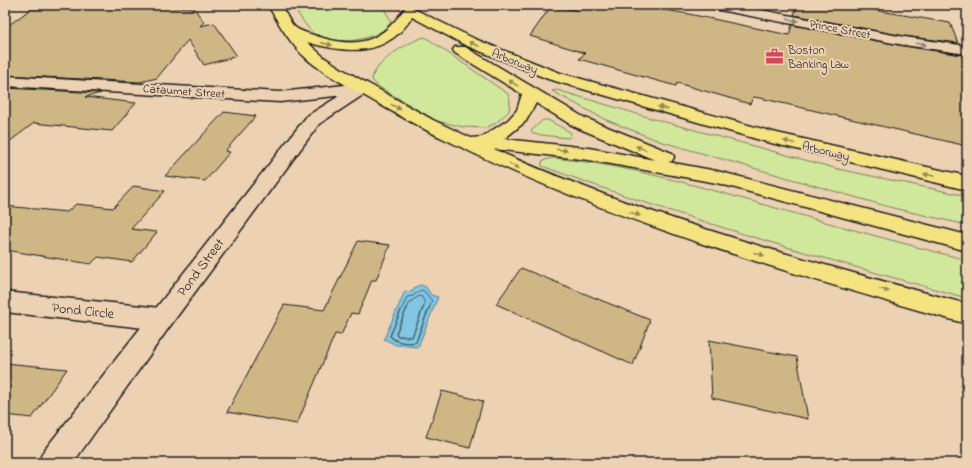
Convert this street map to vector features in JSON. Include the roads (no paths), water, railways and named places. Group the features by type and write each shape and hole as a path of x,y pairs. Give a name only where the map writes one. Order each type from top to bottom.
{"highway":[{"name":"Arborway","path":"274,5 303,46 316,58 363,88 429,124 533,175 631,212 800,267 967,314"},
{"name":"Arborway","path":"408,8 421,24 431,32 530,93 589,127 717,177"},
{"name":"Arborway","path":"408,8 470,42 554,76 780,139 967,183"},
{"path":"291,30 325,44 356,46 377,41 401,28 408,8"},
{"path":"484,143 506,130 524,114 530,100 530,93"},
{"name":"Arborway","path":"429,124 454,135 484,143 578,152 717,177 967,243"}],"street":[{"name":"Prince Street","path":"714,5 904,41 967,50"},
{"name":"Cataumet Street","path":"5,80 280,97 363,88"},
{"name":"Pond Street","path":"54,463 312,120 363,88"},
{"name":"Pond Circle","path":"5,302 161,319"}],"water":[{"path":"421,285 426,287 431,295 438,297 418,347 396,345 384,339 405,291 411,292 415,287"}],"place":[{"name":"Boston Banking Law","path":"775,57"}]}
